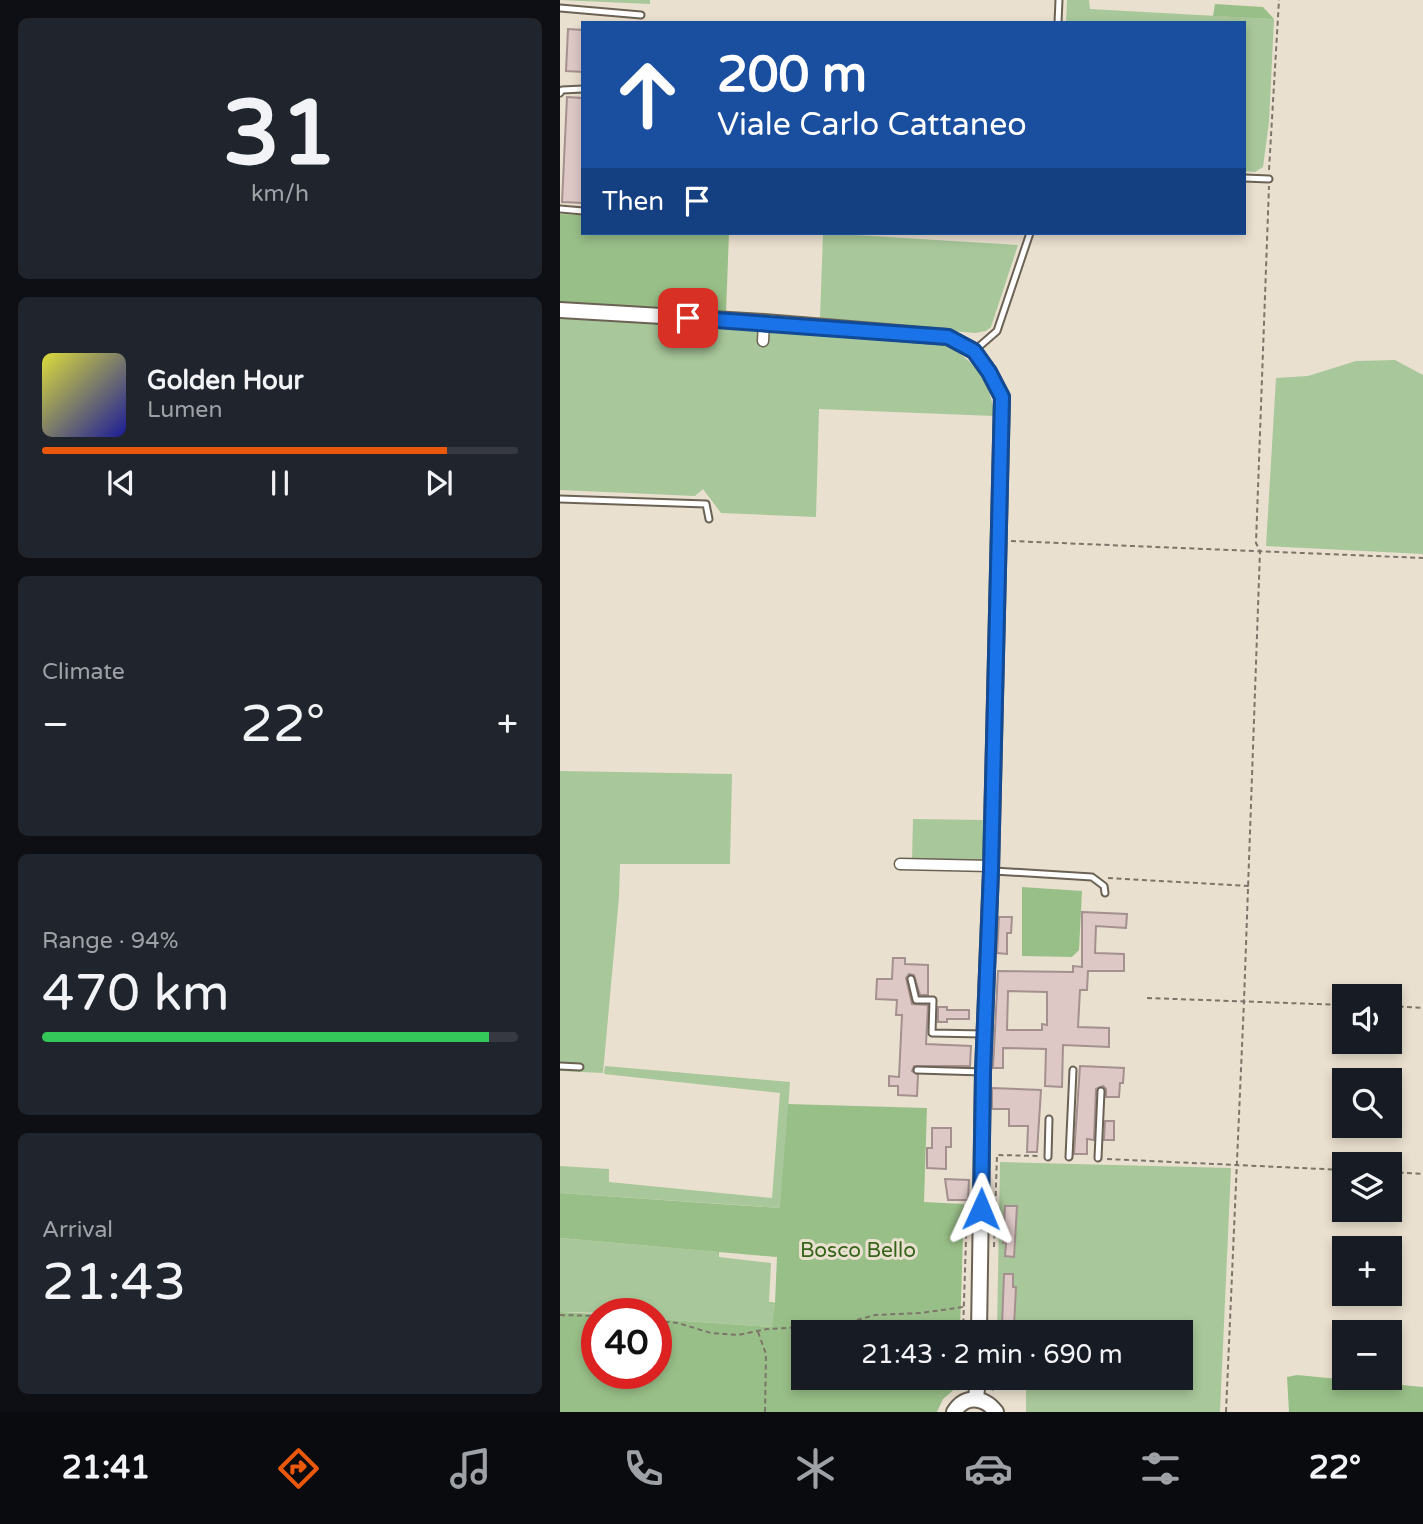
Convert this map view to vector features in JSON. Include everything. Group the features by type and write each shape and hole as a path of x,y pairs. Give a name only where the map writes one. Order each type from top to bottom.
{"street":[{"path":"560,310 764,322 948,337 974,351 1002,397 991,871 983,1072 979,1320"},
{"path":"763,341 764,322"},
{"path":"900,864 991,871"},
{"path":"976,1399 980,1390"},
{"path":"954,1412 963,1402 976,1399 985,1401 996,1412"}],"lane":[{"path":"1058,21 1059,0"},
{"path":"560,8 641,15"},
{"path":"561,91 581,89"},
{"path":"1246,178 1269,179"},
{"path":"560,209 581,211"},
{"path":"974,351 997,331 1029,235"},
{"path":"560,499 706,504 709,519"},
{"path":"991,871 1093,877 1104,886 1105,893"},
{"path":"911,979 916,1000 933,1000 932,1033 984,1034"},
{"path":"560,1066 580,1067"},
{"path":"917,1070 983,1072"},
{"path":"1069,1157 1073,1070"},
{"path":"1098,1158 1101,1091"},
{"path":"1048,1157 1049,1119"}],"path":[{"path":"1226,1412 1249,886 1260,551 1256,543 1269,179 1279,0"},
{"path":"1000,541 1423,558"},
{"path":"1093,877 1249,886"},
{"path":"1147,998 1332,1005"},
{"path":"1402,1007 1423,1008"},
{"path":"994,1247 997,1154 1048,1157"},
{"path":"1098,1158 1332,1169"},
{"path":"1402,1173 1423,1174"},
{"path":"963,1320 964,1285"},
{"path":"672,1322 711,1333 738,1335 821,1327 875,1315 921,1313 963,1307"},
{"path":"560,1315 581,1316"},
{"path":"758,1331 766,1354 765,1412"}],"green space":[{"path":"560,0 650,0 650,4"},
{"path":"1067,0 1089,0 1090,9 1274,19 1269,122 1263,167 1255,172 1246,171 1246,21 1066,21"},
{"path":"1215,4 1263,7 1274,19 1213,16"},
{"path":"560,214 581,215 581,235 729,235 726,313 560,304"},
{"path":"823,235 1018,245 991,327 986,331 975,333 820,319"},
{"path":"560,317 758,328 758,341 768,328 945,343 980,373 989,392 994,416 819,409 816,517 721,513 703,489 695,496 560,490"},
{"path":"1395,360 1423,375 1423,554 1266,546 1276,378 1308,376 1356,361"},
{"path":"560,771 732,774 730,864 620,864 603,1073 560,1071"},
{"path":"913,819 984,820 983,861 912,860"},
{"path":"1022,887 1082,891 1079,950 1072,957 1022,956"},
{"path":"605,1066 790,1082 781,1208 560,1193 560,1166 609,1169 609,1182 772,1198 780,1093 604,1074"},
{"name":"Bosco Bello","path":"788,1104 927,1108 924,1202 964,1204 960,1320 791,1320 791,1390 954,1390 943,1399 937,1412 560,1412 560,1312 581,1313 581,1389 672,1389 672,1320 772,1327 775,1304 769,1302 775,1303 777,1257 719,1252 719,1257 718,1252 560,1238 560,1193 780,1208"},
{"path":"1000,1162 1231,1168 1220,1412 1026,1412 1026,1390 1193,1390 1193,1320 997,1320"},
{"path":"560,1238 719,1252 719,1257 771,1263 769,1302 775,1303 773,1327 672,1320 672,1298 581,1298 581,1312 560,1312"},
{"path":"1297,1375 1332,1378 1332,1390 1402,1390 1402,1385 1423,1387 1423,1412 1289,1412 1287,1377"}],"building":[{"path":"568,29 581,30 581,72 566,71"},
{"path":"567,97 581,98 581,203 562,202"},
{"path":"1082,912 1127,914 1126,928 1096,926 1095,953 1124,954 1124,971 1088,971 1087,990 1080,990 1078,1027 1109,1028 1109,1047 1063,1045 1062,1087 1045,1086 1046,1049 1003,1048 1003,1068 993,1068 998,971 1073,972 1073,966 1082,967","holes":["1008,991 1047,992 1047,1025 1042,1024 1042,1030 1007,1030"]},
{"path":"999,917 1012,917 1011,933 1007,933 1007,954 997,953"},
{"path":"893,958 905,958 905,964 928,965 928,995 920,995 914,975 909,974 906,978 912,1004 928,1005 926,1044 971,1046 970,1066 914,1066 912,1071 918,1075 917,1096 898,1095 898,1086 889,1086 889,1076 899,1077 902,1015 896,1015 897,1000 876,999 877,979 892,979"},
{"path":"938,1007 947,1007 947,1010 969,1010 969,1019 947,1019 947,1022 938,1022"},
{"path":"1080,1066 1124,1068 1119,1097 1106,1097 1106,1089 1103,1086 1096,1089 1094,1140 1087,1139 1087,1154 1074,1154"},
{"path":"992,1088 1041,1090 1037,1152 1027,1152 1028,1126 1009,1126 1009,1109 992,1109"},
{"path":"1105,1121 1114,1121 1114,1140 1104,1140"},
{"path":"932,1128 951,1128 951,1147 946,1147 946,1169 927,1168 927,1148 932,1148"},
{"path":"945,1179 969,1180 968,1200 948,1200"},
{"path":"1005,1206 1017,1206 1014,1257 1005,1256"},
{"path":"1004,1274 1013,1274 1013,1287 1016,1287 1014,1320 1002,1320"}],"route":[{"path":"688,318 948,337 974,351 1002,397 981,1209"}]}
